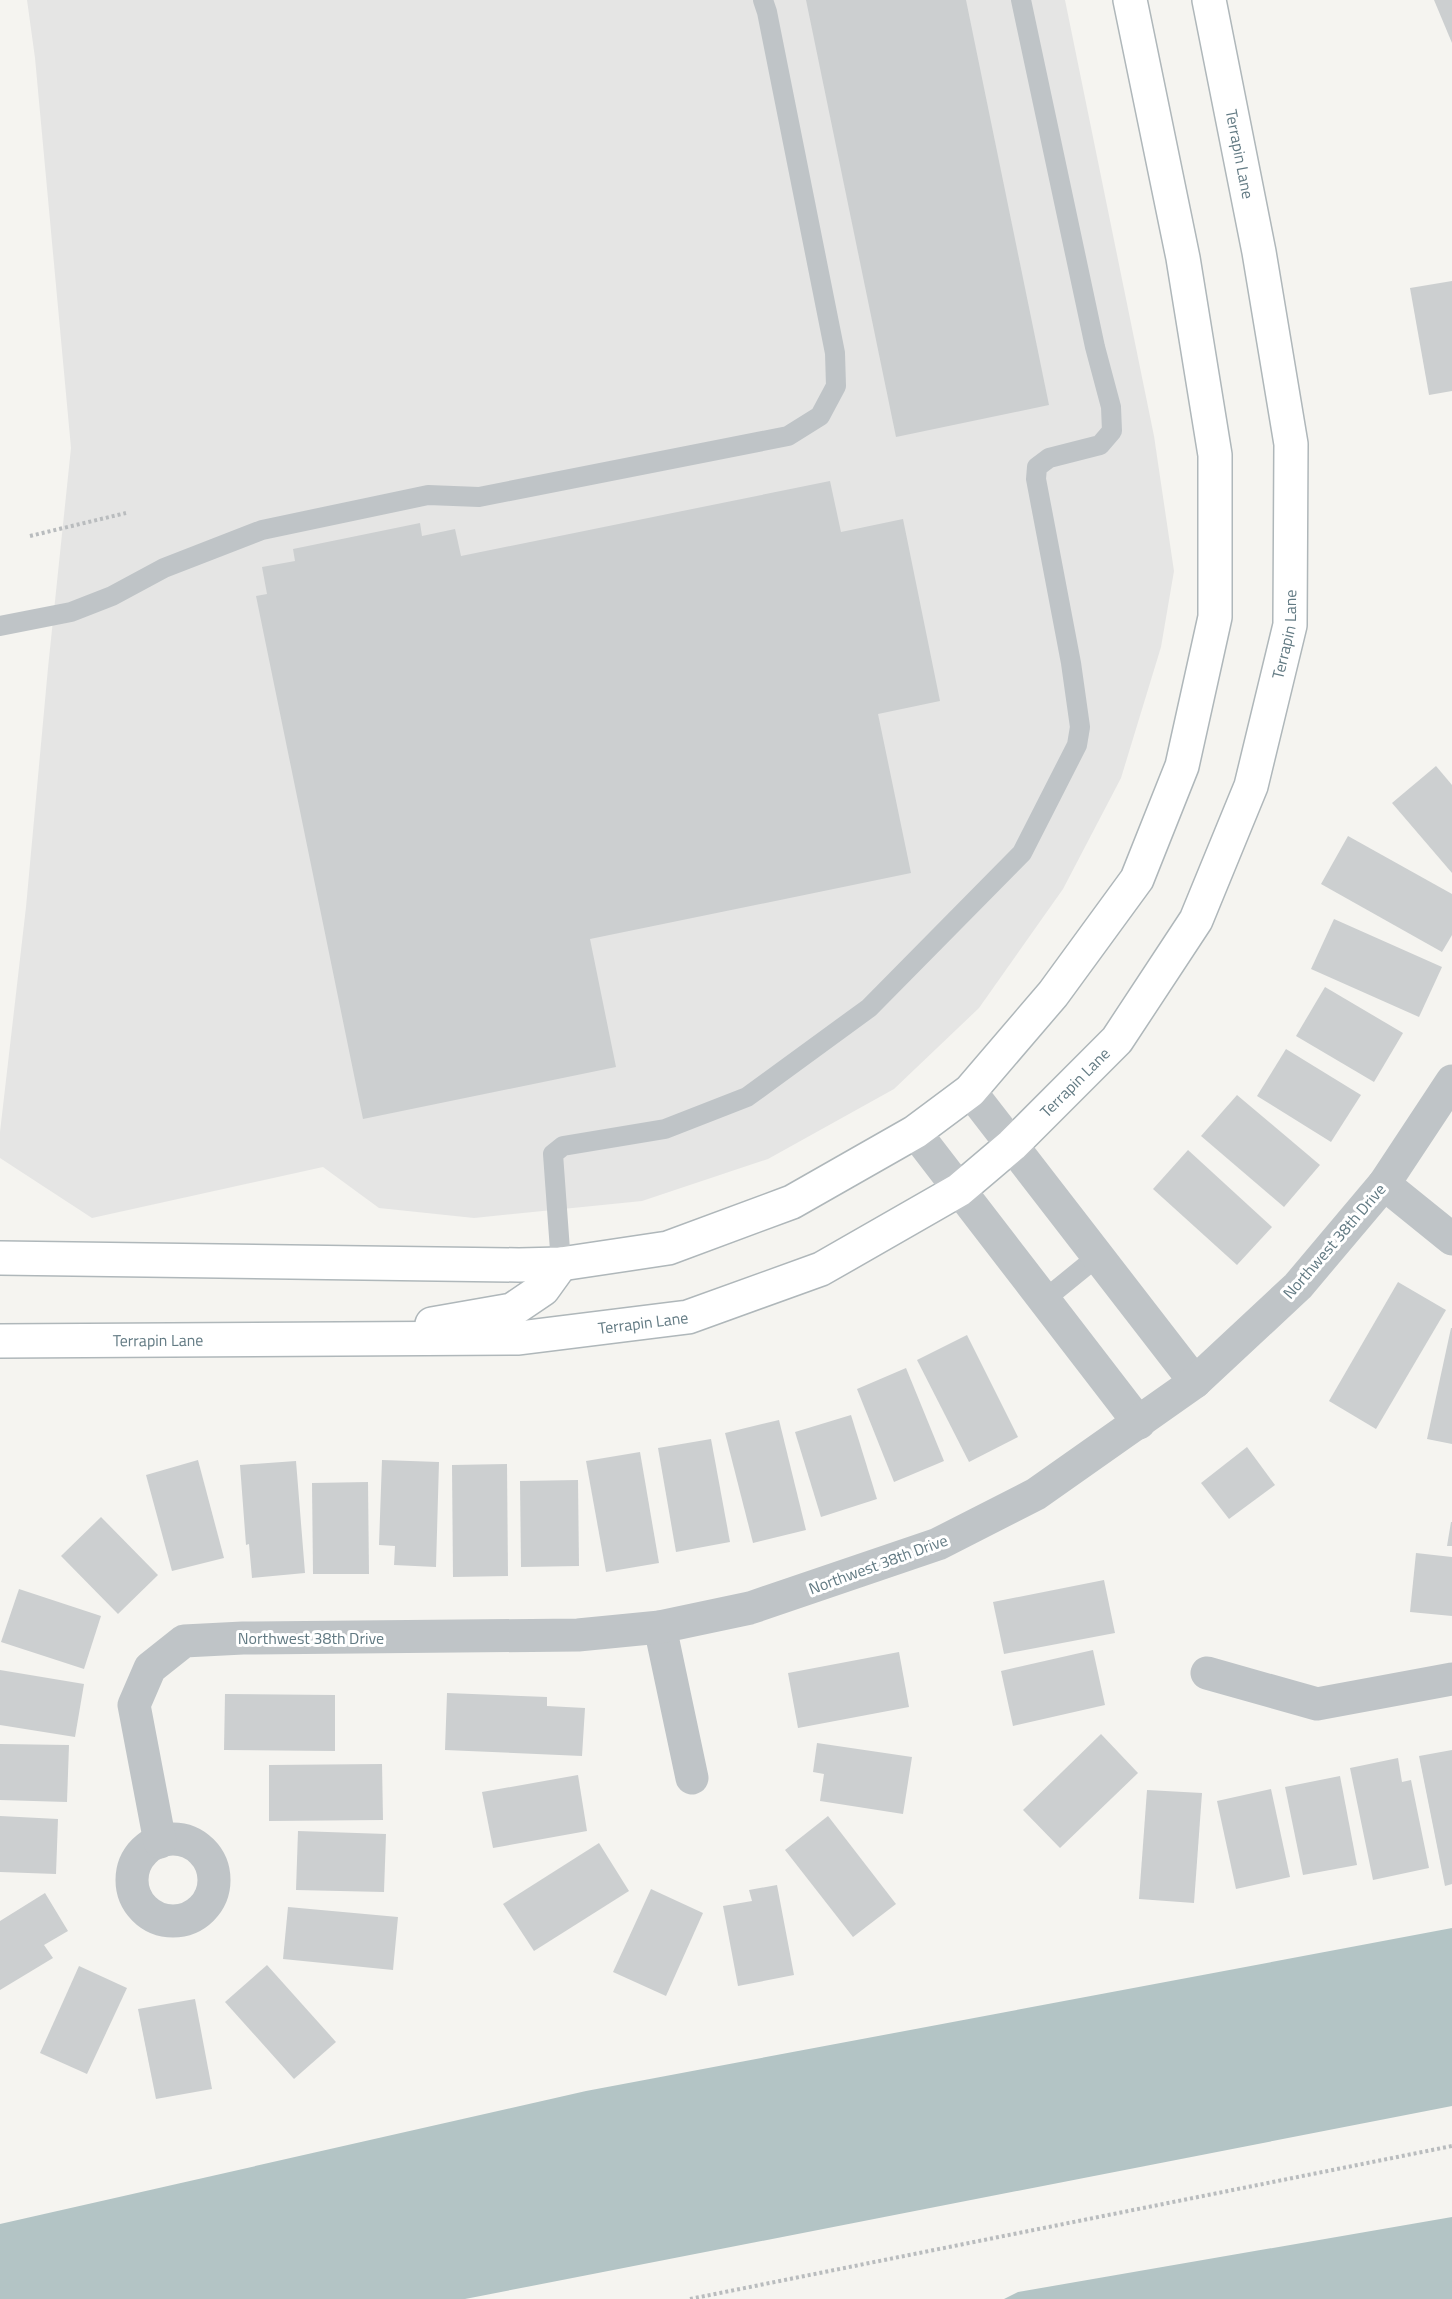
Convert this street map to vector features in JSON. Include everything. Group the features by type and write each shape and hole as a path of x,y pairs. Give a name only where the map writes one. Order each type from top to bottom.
{"street":[{"path":"0,1258 519,1265 561,1264 668,1248 792,1202 915,1132 970,1091 1053,994 1137,879 1182,766 1215,617 1215,455 1183,258 1130,0"},
{"name":"Terrapin Lane","path":"0,1341 519,1338 688,1317 821,1269 959,1190 1012,1145 1117,1040 1196,920 1251,786 1290,625 1292,444 1259,252 1209,0"},
{"name":"Northwest 38th Drive","path":"160,1842 134,1705 150,1668 184,1641 243,1638 578,1635 660,1627 750,1608 938,1544 1036,1494 1195,1382 1298,1286 1384,1184 1452,1082"},
{"path":"970,1091 1195,1382"},
{"path":"915,1132 1139,1423"},
{"path":"1384,1184 1452,1239"},
{"path":"345,1340 512,1310 543,1289 561,1264"},
{"path":"660,1627 692,1778"},
{"path":"1207,1673 1317,1704 1452,1679"}],"lane":[{"path":"0,626 71,612 112,596 164,568 262,530 428,495 479,496 788,436 820,416 836,386 835,353 770,24 763,0"},
{"path":"561,1264 553,1154 563,1146 665,1129 747,1097 869,1008 1022,853 1077,745 1080,727 1071,663 1036,479 1037,467 1049,458 1100,445 1112,431 1111,408 1095,347 1021,0"},
{"path":"1044,1300 1098,1256"}],"path":[{"path":"30,536 126,513"},
{"path":"690,2299 1452,2146"}],"shaded area":[{"path":"27,0 1065,0 1154,436 1174,571 1161,647 1121,778 1063,889 979,1008 894,1089 768,1159 642,1201 474,1218 379,1208 323,1167 92,1218 0,1158 0,1132 26,907 71,448 35,58"},
{"path":"1452,1928 1452,2106 465,2299 0,2299 0,2224 586,2091"},
{"path":"1452,2217 1452,2299 1004,2299 1018,2292"}],"building":[{"path":"806,0 966,0 1049,405 896,437"},
{"path":"1434,0 1452,0 1452,43"},
{"path":"1452,281 1452,391 1429,395 1410,288"},
{"path":"830,481 841,532 903,519 940,701 878,714 911,873 590,939 616,1067 363,1119 256,596 267,594 262,567 295,561 293,549 420,523 422,536 455,529 461,556"},
{"path":"1436,766 1452,785 1452,873 1392,803"},
{"path":"1348,836 1452,894 1452,935 1442,952 1321,884"},
{"path":"1334,919 1442,967 1419,1017 1311,969"},
{"path":"1325,987 1403,1033 1374,1082 1296,1036"},
{"path":"1286,1049 1361,1095 1331,1142 1257,1096"},
{"path":"1237,1095 1320,1165 1284,1207 1201,1136"},
{"path":"1188,1150 1272,1227 1237,1265 1153,1189"},
{"path":"1398,1282 1446,1310 1376,1429 1329,1401"},
{"path":"1452,1328 1452,1444 1427,1439"},
{"path":"967,1335 1018,1437 969,1462 917,1360"},
{"path":"906,1368 944,1461 894,1482 857,1389"},
{"path":"851,1415 877,1499 821,1517 795,1432"},
{"path":"779,1420 806,1530 753,1543 725,1433"},
{"path":"711,1439 730,1542 676,1552 658,1448"},
{"path":"1247,1447 1275,1485 1229,1519 1201,1483"},
{"path":"640,1452 659,1563 606,1572 586,1461"},
{"path":"198,1460 224,1558 172,1571 146,1475"},
{"path":"382,1460 439,1462 436,1567 394,1565 395,1546 379,1545"},
{"path":"296,1461 305,1573 252,1578 249,1544 246,1545 240,1465"},
{"path":"507,1464 508,1576 453,1577 452,1465"},
{"path":"578,1480 579,1566 521,1567 520,1481"},
{"path":"368,1482 369,1574 313,1574 312,1483"},
{"path":"101,1517 158,1575 118,1614 61,1556"},
{"path":"1451,1522 1452,1546 1447,1546"},
{"path":"1416,1553 1452,1557 1452,1616 1410,1612"},
{"path":"1104,1580 1115,1633 1004,1654 993,1602"},
{"path":"19,1589 101,1616 84,1669 1,1642"},
{"path":"1093,1650 1105,1705 1013,1726 1001,1671"},
{"path":"899,1652 909,1707 798,1728 788,1673"},
{"path":"0,1670 84,1684 75,1737 0,1725"},
{"path":"447,1693 547,1697 547,1706 585,1708 582,1756 445,1750"},
{"path":"225,1694 335,1695 335,1751 224,1750"},
{"path":"1101,1734 1138,1773 1060,1848 1023,1810"},
{"path":"817,1743 912,1757 903,1814 820,1801 824,1774 813,1772"},
{"path":"0,1744 69,1745 67,1802 0,1800"},
{"path":"1452,1750 1452,1884 1445,1886 1419,1756"},
{"path":"1398,1758 1402,1782 1411,1780 1429,1868 1373,1880 1350,1768"},
{"path":"382,1764 383,1820 269,1821 269,1765"},
{"path":"578,1775 587,1831 493,1848 482,1792"},
{"path":"1340,1776 1357,1865 1303,1875 1285,1787"},
{"path":"1271,1789 1290,1877 1236,1889 1217,1801"},
{"path":"1147,1790 1202,1793 1194,1903 1139,1899"},
{"path":"0,1816 58,1819 56,1874 0,1872"},
{"path":"828,1816 896,1904 853,1937 785,1850"},
{"path":"298,1831 386,1834 384,1892 296,1890"},
{"path":"599,1843 629,1891 534,1951 503,1904"},
{"path":"777,1885 794,1975 738,1986 723,1906 752,1901 749,1890"},
{"path":"651,1889 703,1913 666,1996 613,1972"},
{"path":"45,1893 68,1931 44,1945 53,1958 0,1990 0,1921"},
{"path":"288,1907 398,1917 393,1970 283,1959"},
{"path":"267,1965 336,2042 294,2079 225,2002"},
{"path":"79,1966 127,1988 87,2074 40,2053"},
{"path":"195,1999 212,2089 156,2099 138,2009"}]}
